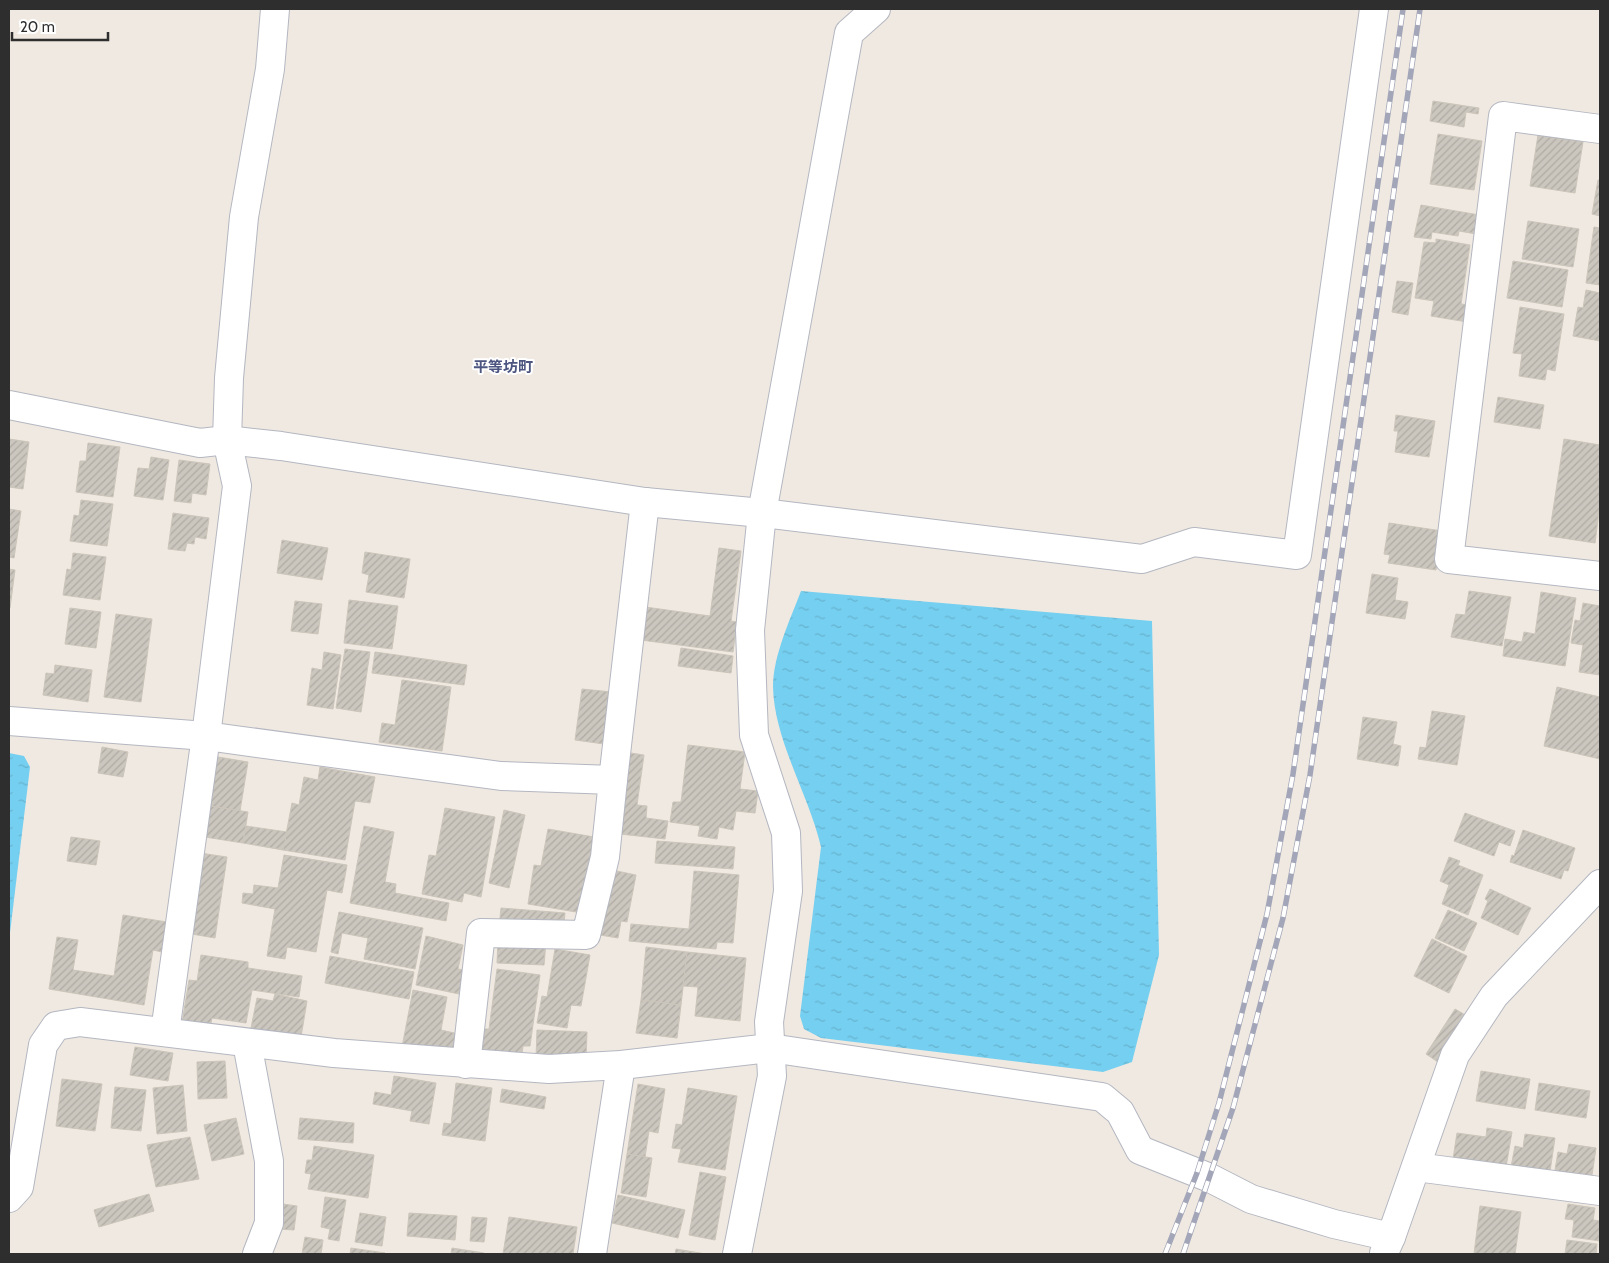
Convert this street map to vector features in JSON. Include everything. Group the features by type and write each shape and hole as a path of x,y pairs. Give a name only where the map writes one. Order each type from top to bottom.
{"street":[{"path":"165,1032 206,736 237,486 227,440 229,378 244,218 270,70 275,9"},
{"path":"737,1254 772,1076 769,1022 788,891 786,833 754,735 750,630 762,513 849,33 876,9"},
{"path":"9,405 200,443 227,440 281,446 645,502 762,513 1142,559 1194,542 1297,555 1374,9"},
{"path":"1600,129 1503,116 1449,559 1600,576"},
{"path":"466,1064 481,933 586,936 604,858 645,502"},
{"path":"9,721 206,736 501,776 613,780"},
{"path":"9,1198 19,1187 43,1045 56,1026 80,1022 334,1053 549,1069 621,1065 770,1048 1102,1097 1120,1112 1140,1150 1210,1178 1251,1199 1334,1224 1387,1246 1455,1055 1494,996 1600,884"},
{"path":"248,1043 269,1161 268,1222 256,1254"},
{"path":"592,1254 621,1065"},
{"path":"1416,1167 1600,1191"}],"water":[{"path":"801,591 1152,621 1159,955 1132,1062 1103,1072 821,1038 804,1029 800,1016 821,847 816,827 779,727 773,687 779,651"},
{"path":"9,753 24,756 30,767 9,941"}],"building":[{"path":"1433,101 1479,108 1478,114 1466,112 1464,127 1430,121"},
{"path":"1438,134 1482,141 1474,190 1430,184"},
{"path":"1538,135 1583,142 1575,193 1530,186"},
{"path":"1598,180 1600,180 1600,216 1592,214"},
{"path":"1421,205 1485,216 1482,235 1459,231 1458,236 1432,232 1431,239 1414,237"},
{"path":"1528,221 1579,229 1573,267 1522,259"},
{"path":"1594,227 1600,228 1600,285 1586,283"},
{"path":"1436,239 1470,245 1461,304 1470,305 1467,322 1431,316 1434,301 1415,298 1424,242 1436,243"},
{"path":"1513,261 1568,270 1562,307 1507,298"},
{"path":"1397,281 1413,283 1408,315 1392,312"},
{"path":"1586,290 1600,293 1600,341 1573,336 1578,307 1583,308"},
{"path":"1520,307 1564,314 1555,371 1547,369 1545,380 1519,376 1522,354 1513,353"},
{"path":"1498,397 1544,405 1540,429 1494,422"},
{"path":"1396,415 1435,421 1429,457 1395,452 1398,431 1394,431"},
{"path":"9,439 29,442 23,489 9,487"},
{"path":"1564,439 1600,445 1600,504 1595,543 1549,536"},
{"path":"88,443 120,447 113,497 76,492 80,461 86,461"},
{"path":"151,457 169,460 163,500 134,496 138,468 149,469"},
{"path":"179,460 210,464 206,495 192,493 191,503 174,501"},
{"path":"81,500 113,504 107,546 70,541 74,515 79,516"},
{"path":"9,509 21,511 14,558 9,557"},
{"path":"173,513 209,518 206,539 195,537 194,544 187,543 185,551 168,549"},
{"path":"1389,523 1442,531 1436,570 1388,563 1390,555 1384,554"},
{"path":"282,540 328,548 322,580 277,573"},
{"path":"719,548 741,551 731,621 737,622 733,652 633,639 638,606 710,616"},
{"path":"365,552 410,559 404,598 366,592 369,575 362,573"},
{"path":"73,553 106,557 100,600 63,595 67,569 71,570"},
{"path":"9,569 15,570 10,608 9,608"},
{"path":"1372,574 1398,578 1395,600 1408,602 1405,619 1366,613"},
{"path":"1469,591 1511,597 1502,646 1451,637 1456,614 1465,615"},
{"path":"1541,592 1576,598 1565,666 1503,656 1505,639 1522,642 1524,632 1535,634"},
{"path":"349,600 398,606 392,649 344,643"},
{"path":"295,601 322,604 318,634 291,631"},
{"path":"1583,603 1600,606 1600,675 1579,672 1583,645 1571,643 1575,620 1580,621"},
{"path":"70,608 101,612 96,648 65,644"},
{"path":"116,614 152,619 141,702 104,697"},
{"path":"681,648 733,656 731,673 678,666"},
{"path":"345,649 370,652 361,712 336,708"},
{"path":"324,652 341,655 333,709 307,705 312,668 322,670"},
{"path":"375,652 467,665 464,685 372,673"},
{"path":"55,665 92,670 88,702 43,695 46,673 54,674"},
{"path":"402,680 451,687 442,751 379,742 382,723 395,725"},
{"path":"1557,687 1600,697 1600,759 1544,746"},
{"path":"582,689 612,692 604,744 575,740"},
{"path":"1432,711 1465,716 1457,765 1418,759 1420,747 1426,748"},
{"path":"1363,717 1397,722 1393,744 1401,746 1398,766 1357,759"},
{"path":"688,745 745,752 740,789 758,791 755,813 736,811 733,830 719,827 717,839 698,836 700,826 670,822 673,802 681,802"},
{"path":"102,747 128,752 123,777 98,773"},
{"path":"624,752 644,755 637,805 647,806 646,818 668,821 665,839 620,834"},
{"path":"218,757 248,762 240,811 210,806"},
{"path":"320,767 375,777 370,803 355,801 345,860 283,850 292,803 299,805 304,777 318,780"},
{"path":"210,806 248,812 243,843 205,837"},
{"path":"445,808 495,817 481,897 464,893 462,902 422,894 429,855 436,856"},
{"path":"504,810 525,815 509,888 489,883"},
{"path":"1465,813 1515,831 1510,846 1499,842 1494,856 1454,841"},
{"path":"246,826 287,832 283,850 243,843"},
{"path":"364,826 394,832 385,882 396,884 395,893 449,903 446,921 350,903"},
{"path":"548,829 594,837 582,913 528,904 534,865 541,866"},
{"path":"1523,830 1575,848 1568,871 1564,870 1561,879 1510,862"},
{"path":"71,837 100,841 96,865 67,861"},
{"path":"657,841 735,847 733,869 655,863"},
{"path":"200,853 227,857 215,938 186,933"},
{"path":"284,855 347,865 342,893 327,890 316,952 287,947 285,959 267,956 275,909 242,903 243,893 253,894 254,885 278,888"},
{"path":"1449,857 1460,861 1458,865 1483,875 1468,915 1442,904 1449,885 1440,881"},
{"path":"607,869 636,875 627,922 621,921 618,938 600,935"},
{"path":"694,871 739,875 733,943 717,942 716,949 629,941 631,924 689,929"},
{"path":"1490,889 1531,908 1518,935 1481,918 1488,901 1485,899"},
{"path":"501,908 565,913 563,933 499,928"},
{"path":"1448,910 1477,923 1464,951 1435,938"},
{"path":"339,912 423,928 415,969 364,959 368,938 342,933 338,954 331,952"},
{"path":"123,915 167,922 162,952 153,950 144,1005 49,989 57,937 78,940 73,970 114,976"},
{"path":"426,936 463,945 458,969 470,971 464,995 416,985"},
{"path":"1432,939 1467,956 1449,993 1414,976"},
{"path":"498,940 546,942 544,965 497,963"},
{"path":"646,947 687,952 681,1005 641,1000"},
{"path":"555,949 590,955 581,1006 571,1005 567,1028 537,1023 542,996 547,997"},
{"path":"687,952 746,958 740,1021 695,1016 698,987 683,986"},
{"path":"201,955 248,962 248,968 302,976 299,997 252,990 246,1023 212,1018 210,1028 182,1023 189,980 197,981"},
{"path":"330,956 414,972 409,999 325,983"},
{"path":"497,969 540,975 530,1046 523,1046 521,1061 472,1055 474,1038 483,1038 485,1029 489,1029"},
{"path":"413,990 447,997 441,1030 463,1035 458,1058 402,1047"},
{"path":"275,994 307,1001 301,1037 251,1028 257,998 273,1001"},
{"path":"641,1000 681,1005 677,1038 636,1033"},
{"path":"1455,1009 1467,1016 1438,1062 1426,1054"},
{"path":"537,1030 587,1032 586,1060 536,1058"},
{"path":"135,1047 173,1053 168,1081 130,1075"},
{"path":"225,1061 227,1098 198,1099 197,1062"},
{"path":"1481,1071 1530,1079 1525,1109 1476,1101"},
{"path":"394,1076 436,1083 429,1124 410,1121 412,1111 373,1104 375,1092 391,1095"},
{"path":"62,1079 102,1084 95,1131 56,1126"},
{"path":"456,1083 492,1088 485,1141 442,1135 444,1123 451,1124"},
{"path":"1539,1083 1590,1091 1586,1118 1535,1110"},
{"path":"638,1084 665,1089 658,1133 649,1131 645,1157 627,1154"},
{"path":"183,1085 187,1131 157,1134 153,1088"},
{"path":"115,1087 146,1090 141,1131 111,1128"},
{"path":"688,1088 737,1096 725,1170 678,1162 681,1149 672,1148 676,1124 682,1125"},
{"path":"502,1089 546,1097 544,1109 500,1102"},
{"path":"236,1118 244,1154 212,1161 204,1125"},
{"path":"300,1118 354,1123 353,1143 298,1139"},
{"path":"1487,1128 1512,1132 1506,1167 1453,1159 1457,1133 1486,1137"},
{"path":"1525,1134 1555,1138 1549,1178 1510,1172 1515,1146 1523,1148"},
{"path":"190,1137 199,1179 156,1187 147,1145"},
{"path":"1569,1144 1596,1148 1591,1182 1554,1176 1558,1152 1567,1154"},
{"path":"314,1146 374,1155 368,1198 308,1189 311,1174 305,1173 307,1160 312,1160"},
{"path":"627,1154 652,1158 646,1197 621,1193"},
{"path":"700,1172 726,1177 715,1240 689,1235"},
{"path":"149,1194 154,1211 99,1227 94,1210"},
{"path":"618,1195 685,1210 678,1238 612,1223"},
{"path":"325,1197 346,1200 339,1241 328,1239 330,1229 321,1227"},
{"path":"283,1204 297,1206 294,1230 279,1229"},
{"path":"1568,1204 1595,1208 1593,1220 1600,1221 1600,1241 1572,1237 1574,1220 1565,1219"},
{"path":"1480,1206 1521,1212 1515,1254 1474,1254"},
{"path":"360,1213 386,1217 382,1246 355,1242"},
{"path":"409,1213 457,1216 455,1240 407,1236"},
{"path":"472,1217 487,1218 484,1242 470,1241"},
{"path":"509,1217 577,1227 573,1254 503,1254"},
{"path":"305,1237 323,1240 321,1254 302,1254"},
{"path":"1567,1240 1597,1244 1596,1254 1565,1254"},
{"path":"351,1248 385,1253 350,1254"},
{"path":"452,1248 484,1253 484,1254 451,1254"},
{"path":"676,1249 706,1254 675,1254"}],"railway":[{"path":"1165,1254 1197,1173 1219,1103 1267,914 1293,774 1403,9"},
{"path":"1183,1254 1233,1108 1283,918 1310,775 1420,9"}],"district":[{"name":"平等坊町","path":"503,367"}]}
